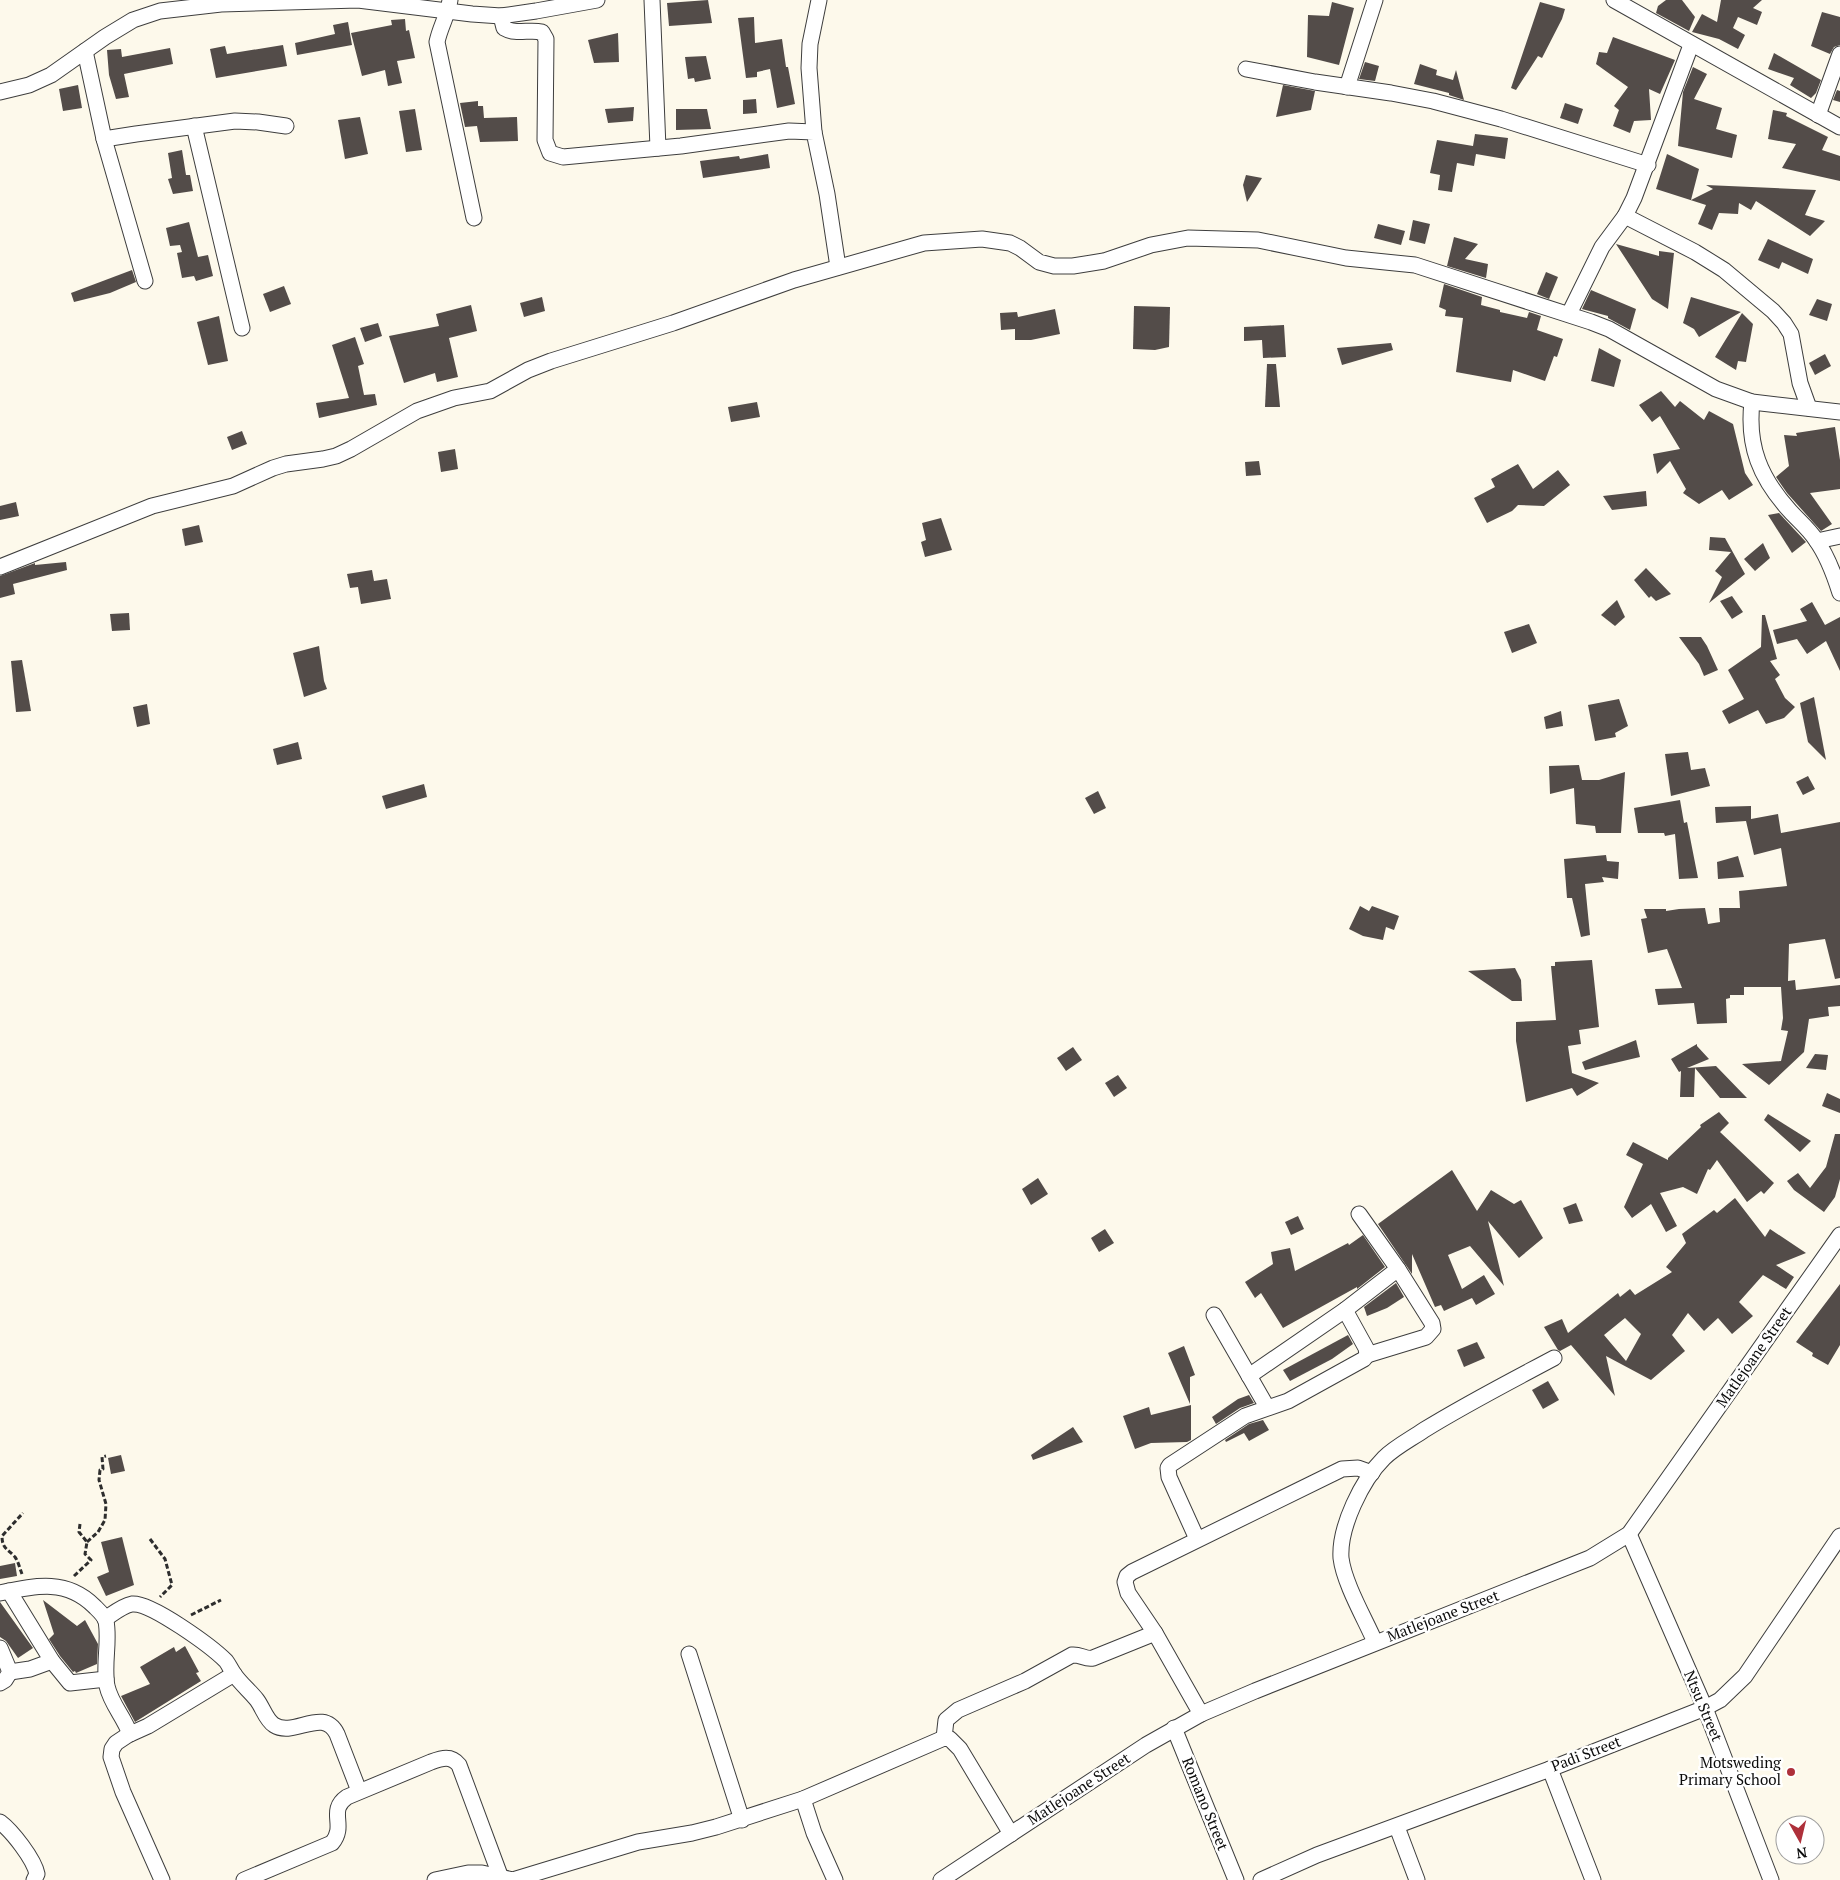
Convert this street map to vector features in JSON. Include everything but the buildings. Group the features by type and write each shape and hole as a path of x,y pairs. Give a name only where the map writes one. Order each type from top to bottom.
{"street":[{"path":"0,92 29,85 51,75 133,20 165,5 190,6 358,0 449,6 501,16 528,6 597,0"},
{"path":"652,0 658,148"},
{"path":"819,0 810,44 809,68 814,132 827,194 838,267"},
{"path":"1347,87 1375,0"},
{"path":"1614,0 1691,45 1840,127"},
{"path":"449,6 440,28 437,42 474,218"},
{"path":"501,16 504,28 511,32 535,30 542,32 546,39 546,140 550,153 563,157 658,148 789,131 814,132"},
{"path":"1569,314 1602,247 1625,216 1634,198 1691,45"},
{"path":"85,51 104,139 145,281"},
{"path":"1818,115 1840,54"},
{"path":"1246,69 1433,101 1501,119 1648,164"},
{"path":"104,139 235,121 286,126"},
{"path":"194,126 242,328"},
{"path":"1625,216 1695,252 1724,270 1773,311 1791,334 1800,383 1809,408"},
{"path":"0,567 152,506 233,486 286,464 323,460 336,456 435,403 490,391 528,370 552,361 674,323 794,280 907,247 943,241 982,239 1010,243 1039,262 1054,266 1073,266 1104,261 1151,245 1188,238 1249,239 1353,259 1415,265 1569,314 1609,329 1716,389 1752,402 1840,412"},
{"path":"1752,402 1750,422 1752,440 1758,462 1770,485 1817,541 1834,574 1840,593"},
{"path":"1817,541 1840,536"},
{"path":"1197,1539 1170,1477 1168,1468 1173,1462 1245,1416 1288,1401 1359,1363 1367,1355 1426,1337 1433,1332 1432,1323 1398,1269 1359,1214"},
{"name":"Matlejoane Street","path":"941,1880 1146,1745 1201,1714 1375,1642 1590,1558 1629,1534 1840,1235"},
{"path":"1249,1376 1345,1310 1398,1269"},
{"path":"1345,1310 1364,1344 1367,1355"},
{"path":"1214,1315 1267,1407"},
{"path":"1375,1642 1346,1576 1342,1560 1341,1543 1345,1526 1372,1473 1384,1458 1435,1424 1554,1358"},
{"path":"1201,1714 1155,1633 1128,1593 1125,1582 1127,1576 1197,1539 1342,1469 1358,1468 1372,1473"},
{"name":"Ntsu Street","path":"1629,1534 1705,1708 1771,1880"},
{"name":"Padi Street","path":"1261,1880 1317,1855 1550,1769 1705,1708 1720,1700 1745,1676 1840,1536"},
{"path":"106,1679 88,1680 73,1684 52,1661 5,1592 49,1586 65,1588 91,1603 105,1618 106,1679 112,1699 130,1734"},
{"path":"105,1618 121,1608 132,1604 150,1608 214,1650 227,1663 273,1724 284,1728 324,1722 334,1728 359,1791"},
{"path":"944,1738 946,1720 958,1710 1025,1681 1072,1655 1078,1654 1087,1659 1093,1658 1155,1633"},
{"path":"0,1648 5,1677 52,1661"},
{"path":"689,1654 742,1820"},
{"path":"162,1880 123,1792 111,1757 112,1749 116,1743 130,1734 148,1726 234,1674"},
{"name":"Romano Street","path":"1174,1728 1236,1880"},
{"path":"435,1880 468,1873 482,1873 513,1880 638,1842 692,1833 742,1820 803,1799 944,1738 950,1739 960,1749 1011,1834"},
{"path":"244,1880 332,1843 338,1831 337,1813 339,1803 359,1791 439,1759 446,1758 456,1761 459,1765 501,1878"},
{"path":"1550,1769 1593,1880"},
{"path":"803,1799 814,1833 834,1880"},
{"path":"0,1822 13,1835 32,1862 37,1874 34,1880"},
{"path":"1397,1826 1417,1880"}],"path":[{"path":"65,1588 67,1581 92,1560 86,1554 87,1542 98,1532 105,1520 106,1504 98,1480 100,1470 103,1469 102,1457 106,1456"},
{"path":"23,1513 2,1536 2,1542 5,1550 15,1557 27,1588"},
{"path":"80,1524 79,1532 87,1542"},
{"path":"150,1539 165,1559 172,1585 150,1608"},
{"path":"180,1627 180,1621 221,1600"}],"place":[{"name":"Motsweding Primary School","path":"1791,1772"}]}
